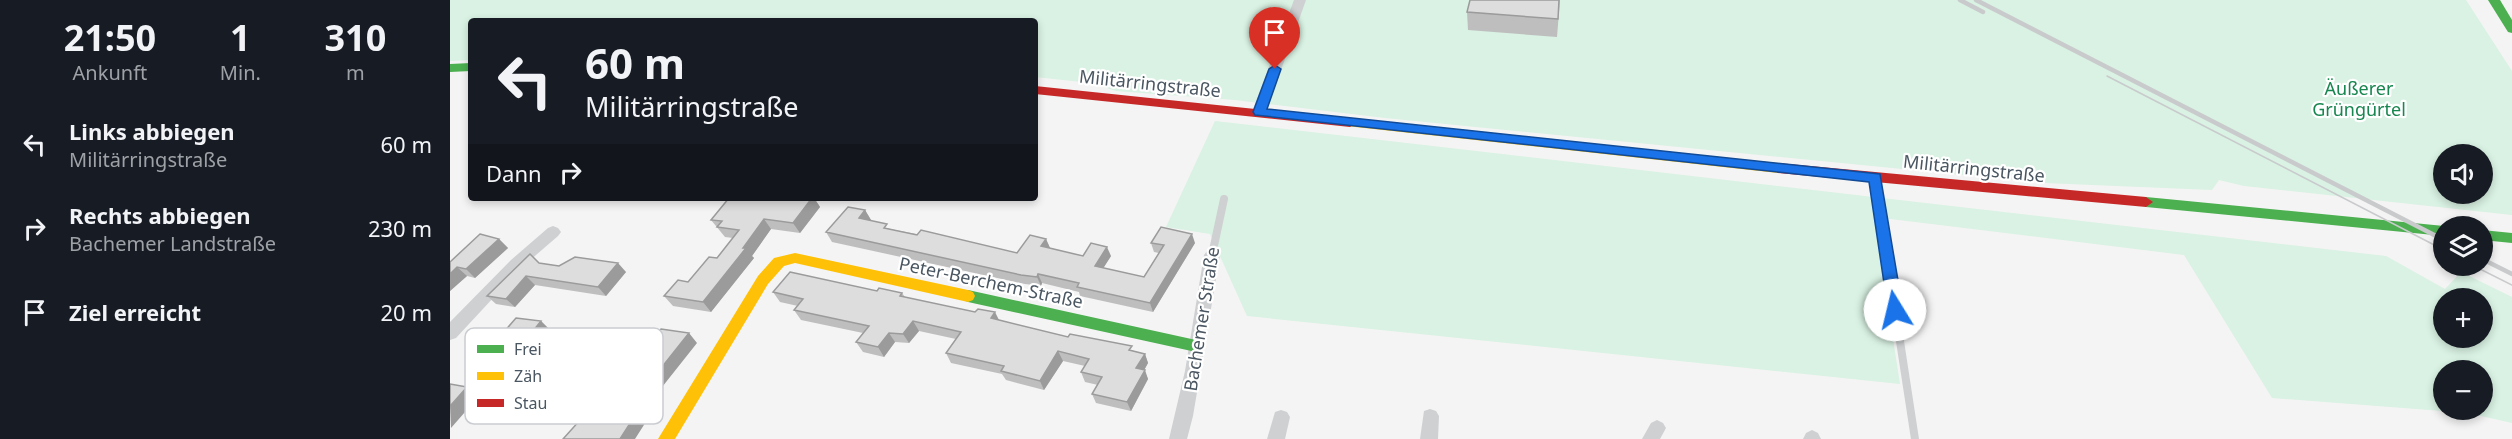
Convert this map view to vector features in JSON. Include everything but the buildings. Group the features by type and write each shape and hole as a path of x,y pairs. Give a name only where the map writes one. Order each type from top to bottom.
{"main road":[{"path":"2494,0 2512,29"},
{"path":"450,68 468,67"},
{"name":"Militärringstraße","path":"1038,90 1875,178 2054,195 2229,208 2433,230"},
{"path":"2493,236 2512,238"},
{"name":"Peter-Berchem-Straße","path":"666,439 764,280 778,262 795,258 1196,346"}],"street":[{"path":"1259,112 1300,0"},
{"path":"450,333 516,264 553,232"},
{"name":"Bachemer Straße","path":"1178,439 1192,387 1196,346 1212,255"},
{"path":"1429,439 1430,416"},
{"path":"1276,439 1281,417"}],"lane":[{"path":"1875,178 1915,439"},
{"name":"Bachemer Straße","path":"1212,255 1224,199"}],"green space":[{"name":"Äußerer Grüngürtel","path":"450,0 2466,0 2512,71 2512,215 2244,186 2219,180 2212,190 2045,183 1385,118 1235,100 1116,91 1091,83 1038,77 1038,18 468,18 468,60 450,61"},
{"path":"1215,121 2386,256 2443,288 2433,288 2433,348 2493,348 2493,288 2446,288 2457,276 2469,276 2512,297 2512,423 2493,419 2493,360 2433,360 2433,410 2272,398 2184,255 1874,217 1900,384 1247,316 1210,234 1166,227"}],"tram line":[{"path":"2107,76 2433,244"},
{"path":"2499,268 2512,275"},
{"path":"2493,276 2512,285"}],"railway":[{"path":"1960,0 1983,12"},
{"path":"1976,0 2433,234"},
{"path":"2493,264 2512,274"}],"traffic: fast":[{"path":"2494,0 2512,29"},
{"path":"450,68 468,67"},
{"path":"2146,202 2433,230"},
{"path":"2493,236 2512,238"},
{"path":"968,296 1196,346"}],"traffic: slow":[{"path":"1350,123 1778,168"},
{"path":"666,439 763,280 779,262 795,258 968,296"}],"traffic: jam":[{"path":"1038,90 1350,123"},
{"path":"1778,168 2146,202"}],"route":[{"path":"1275,69 1259,112 1875,178 1895,310"}]}
